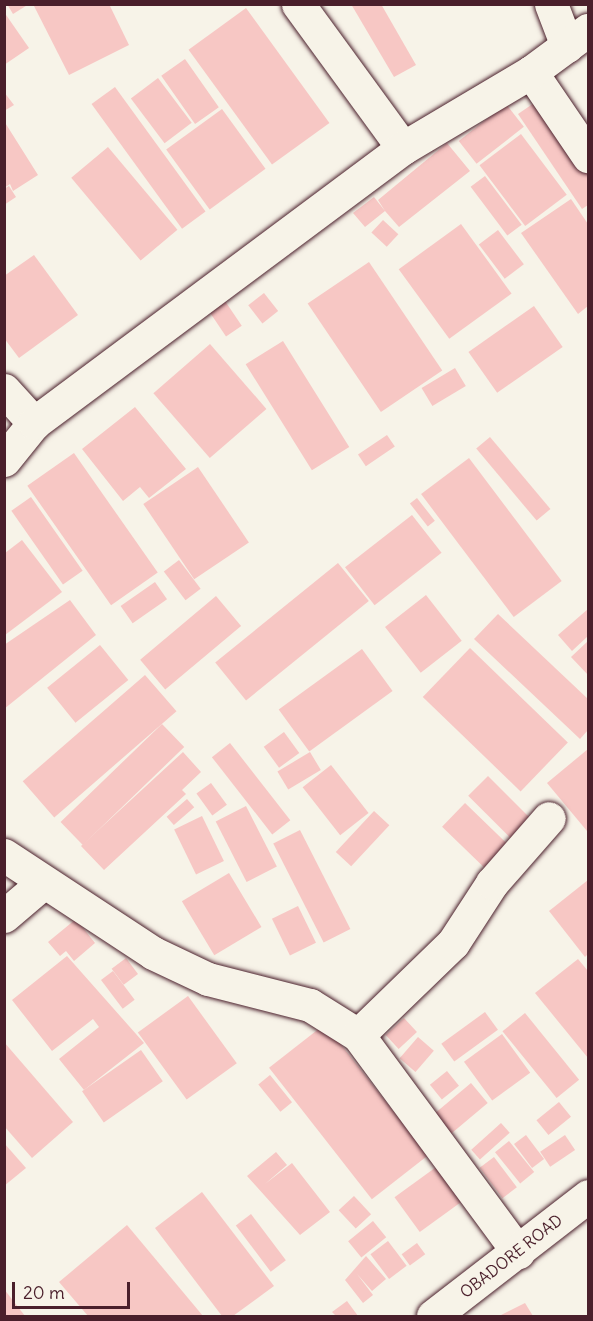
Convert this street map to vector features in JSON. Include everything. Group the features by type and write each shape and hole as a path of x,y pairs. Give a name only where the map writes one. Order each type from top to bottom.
{"street":[{"path":"298,4 403,148"},
{"path":"4,460 34,423 403,148 531,72 578,38 551,4"},
{"path":"531,72 588,156"},
{"path":"4,390 34,423"},
{"path":"358,1035 453,943 492,883 549,818"},
{"path":"4,855 153,953 208,978 310,1005 358,1035 518,1252"},
{"path":"4,916 44,882"},
{"name":"OBADORE ROAD","path":"433,1317 588,1196"}],"building":[{"path":"7,4 29,4 13,14"},
{"path":"109,4 129,45 69,75 34,6"},
{"path":"351,4 381,4 416,65 394,77"},
{"path":"246,8 329,123 272,165 189,50"},
{"path":"4,12 29,48 4,65"},
{"path":"185,59 219,107 195,124 161,76"},
{"path":"158,78 192,123 165,143 131,98"},
{"path":"115,87 206,212 182,229 92,104"},
{"path":"4,92 14,105 4,111"},
{"path":"540,99 588,172 588,205 582,209 518,114"},
{"path":"506,104 524,127 477,164 459,141"},
{"path":"222,109 265,169 210,209 166,150"},
{"path":"4,121 38,175 13,191 10,184 4,188"},
{"path":"521,134 567,195 525,226 479,165"},
{"path":"447,143 470,171 399,227 378,200"},
{"path":"108,147 177,230 141,261 71,178"},
{"path":"485,176 522,225 507,236 471,187"},
{"path":"9,186 16,197 4,205 4,189"},
{"path":"374,197 385,211 365,227 353,213"},
{"path":"571,199 588,224 588,306 578,314 521,233"},
{"path":"383,220 398,234 387,247 371,232"},
{"path":"461,224 512,294 449,339 399,269"},
{"path":"498,230 524,264 505,279 479,244"},
{"path":"34,255 78,315 19,358 4,338 4,276"},
{"path":"369,262 442,371 381,412 308,303"},
{"path":"264,293 278,311 262,323 248,305"},
{"path":"225,301 242,326 226,336 209,312"},
{"path":"534,306 563,347 497,393 468,352"},
{"path":"283,341 349,447 312,470 246,364"},
{"path":"210,344 266,409 210,458 153,393"},
{"path":"455,368 466,386 432,406 422,388"},
{"path":"135,407 186,469 149,498 140,487 123,501 82,449"},
{"path":"387,435 395,447 366,466 358,455"},
{"path":"490,437 550,509 537,521 476,449"},
{"path":"74,453 158,573 111,605 27,486"},
{"path":"469,458 562,581 514,617 421,494"},
{"path":"198,467 249,542 194,579 143,504"},
{"path":"31,497 83,571 63,584 11,511"},
{"path":"417,498 435,521 428,526 410,504"},
{"path":"412,515 442,553 375,605 345,567"},
{"path":"22,540 62,592 5,635 5,553"},
{"path":"179,560 201,589 185,600 164,571"},
{"path":"338,563 369,601 246,701 215,662"},
{"path":"155,582 167,599 133,623 121,606"},
{"path":"426,595 462,641 421,673 385,627"},
{"path":"216,596 241,626 165,690 140,660"},
{"path":"70,600 96,635 4,709 4,645"},
{"path":"588,609 588,636 572,651 558,635"},
{"path":"498,614 588,699 588,730 580,739 474,639"},
{"path":"588,641 588,675 571,657"},
{"path":"100,645 128,680 75,723 47,688"},
{"path":"470,648 568,742 521,791 423,697"},
{"path":"362,649 393,691 309,752 279,710"},
{"path":"145,675 176,711 54,818 23,781"},
{"path":"162,724 184,747 83,845 61,822"},
{"path":"284,732 299,753 279,768 264,747"},
{"path":"230,743 290,820 272,834 212,757"},
{"path":"588,749 588,830 587,831 547,783"},
{"path":"183,752 201,772 182,790 186,794 104,870 81,846"},
{"path":"310,752 321,770 288,790 277,772"},
{"path":"331,765 369,813 340,835 303,787"},
{"path":"488,776 533,821 513,841 468,796"},
{"path":"211,783 227,805 212,815 196,794"},
{"path":"187,799 194,807 174,825 167,817"},
{"path":"465,803 508,845 485,868 442,827"},
{"path":"246,806 277,867 247,882 216,821"},
{"path":"374,811 389,825 351,866 336,852"},
{"path":"202,816 224,861 196,875 174,830"},
{"path":"300,830 350,929 324,943 273,844"},
{"path":"229,873 261,927 214,955 182,901"},
{"path":"588,880 588,954 585,957 549,911"},
{"path":"298,906 316,943 290,956 272,919"},
{"path":"76,919 95,943 74,961 66,951 60,956 48,942"},
{"path":"67,956 144,1043 84,1090 59,1059 99,1027 93,1019 52,1051 12,1000"},
{"path":"126,958 138,974 124,985 112,969"},
{"path":"578,959 588,971 588,1058 535,993"},
{"path":"113,971 135,1000 123,1009 101,980"},
{"path":"188,996 237,1063 187,1100 138,1032"},
{"path":"485,1012 498,1030 454,1062 441,1044"},
{"path":"525,1013 579,1080 557,1098 502,1031"},
{"path":"404,1018 417,1032 399,1049 386,1035"},
{"path":"325,1024 428,1156 372,1199 269,1068"},
{"path":"502,1034 530,1073 492,1100 464,1062"},
{"path":"418,1037 434,1051 415,1072 400,1058"},
{"path":"4,1042 73,1122 32,1158 4,1126"},
{"path":"141,1050 163,1081 104,1122 82,1091"},
{"path":"447,1071 459,1086 442,1100 430,1085"},
{"path":"270,1075 292,1102 280,1112 258,1084"},
{"path":"471,1083 488,1103 450,1134 433,1114"},
{"path":"559,1102 571,1117 548,1135 536,1120"},
{"path":"501,1123 510,1133 480,1159 471,1150"},
{"path":"526,1135 544,1159 532,1168 514,1144"},
{"path":"565,1135 575,1150 550,1167 540,1152"},
{"path":"509,1141 534,1172 520,1183 495,1152"},
{"path":"4,1143 26,1168 4,1186"},
{"path":"276,1152 287,1165 265,1184 292,1163 330,1212 300,1235 247,1176"},
{"path":"494,1157 517,1187 502,1198 480,1168"},
{"path":"439,1165 464,1200 420,1232 395,1197"},
{"path":"202,1192 274,1286 233,1316 222,1316 155,1228"},
{"path":"354,1196 371,1214 356,1229 339,1210"},
{"path":"251,1214 286,1260 271,1272 236,1225"},
{"path":"373,1221 386,1237 361,1257 348,1241"},
{"path":"127,1225 203,1316 88,1316 59,1282"},
{"path":"388,1241 407,1266 389,1279 370,1254"},
{"path":"417,1243 425,1254 410,1265 402,1254"},
{"path":"366,1256 386,1279 372,1291 357,1274 373,1295 363,1303 345,1280"},
{"path":"4,1289 25,1316 4,1316"},
{"path":"347,1301 358,1316 336,1316 332,1312"},
{"path":"525,1303 533,1316 499,1316"}]}
